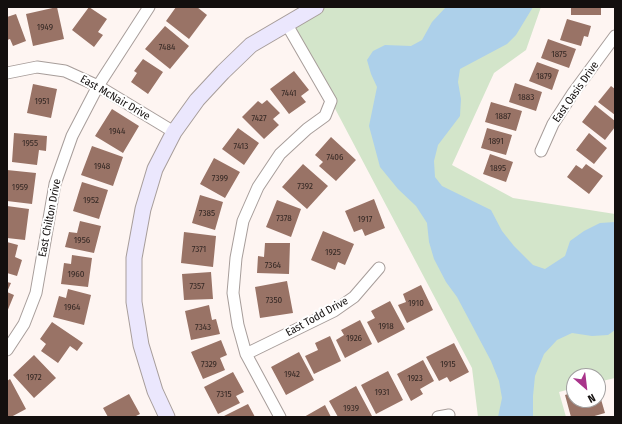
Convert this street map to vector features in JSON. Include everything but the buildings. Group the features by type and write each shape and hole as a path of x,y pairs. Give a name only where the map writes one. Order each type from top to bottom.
{"street":[{"name":"East Chilton Drive","path":"7,350 24,324 36,293 55,184 72,136 98,86 149,7"},
{"path":"167,417 155,391 141,345 134,302 134,258 143,209 153,175 174,132 197,100 223,72 251,45 286,23 316,7"},
{"path":"280,417 246,354 238,325 233,293 236,258 243,221 258,187 280,154 307,128 325,116 331,101 286,23"},
{"name":"East Oasis Drive","path":"541,151 557,118 615,36"},
{"name":"East McNair Drive","path":"7,73 37,67 65,71 98,86 174,132"},
{"name":"East Todd Drive","path":"246,354 334,310 354,297 378,268"},
{"path":"438,417 449,415"}],"green space":[{"path":"316,7 541,7 526,50 494,73 452,165 513,198 615,214 615,378 606,380 606,368 566,368 566,390 559,392 566,417 478,417 472,368 331,101 286,23"}],"water":[{"path":"446,7 533,7 516,35 507,44 460,69 458,82 461,99 460,116 438,145 434,161 435,177 442,186 491,210 502,231 514,246 533,265 545,269 565,256 570,241 584,231 600,223 615,222 615,330 608,335 592,336 572,333 557,340 544,354 535,376 533,417 498,417 502,398 499,381 491,361 457,297 446,282 434,259 429,242 427,223 416,206 398,189 380,167 369,126 377,87 367,60 373,51 385,45 411,46 422,40 432,22"}]}
